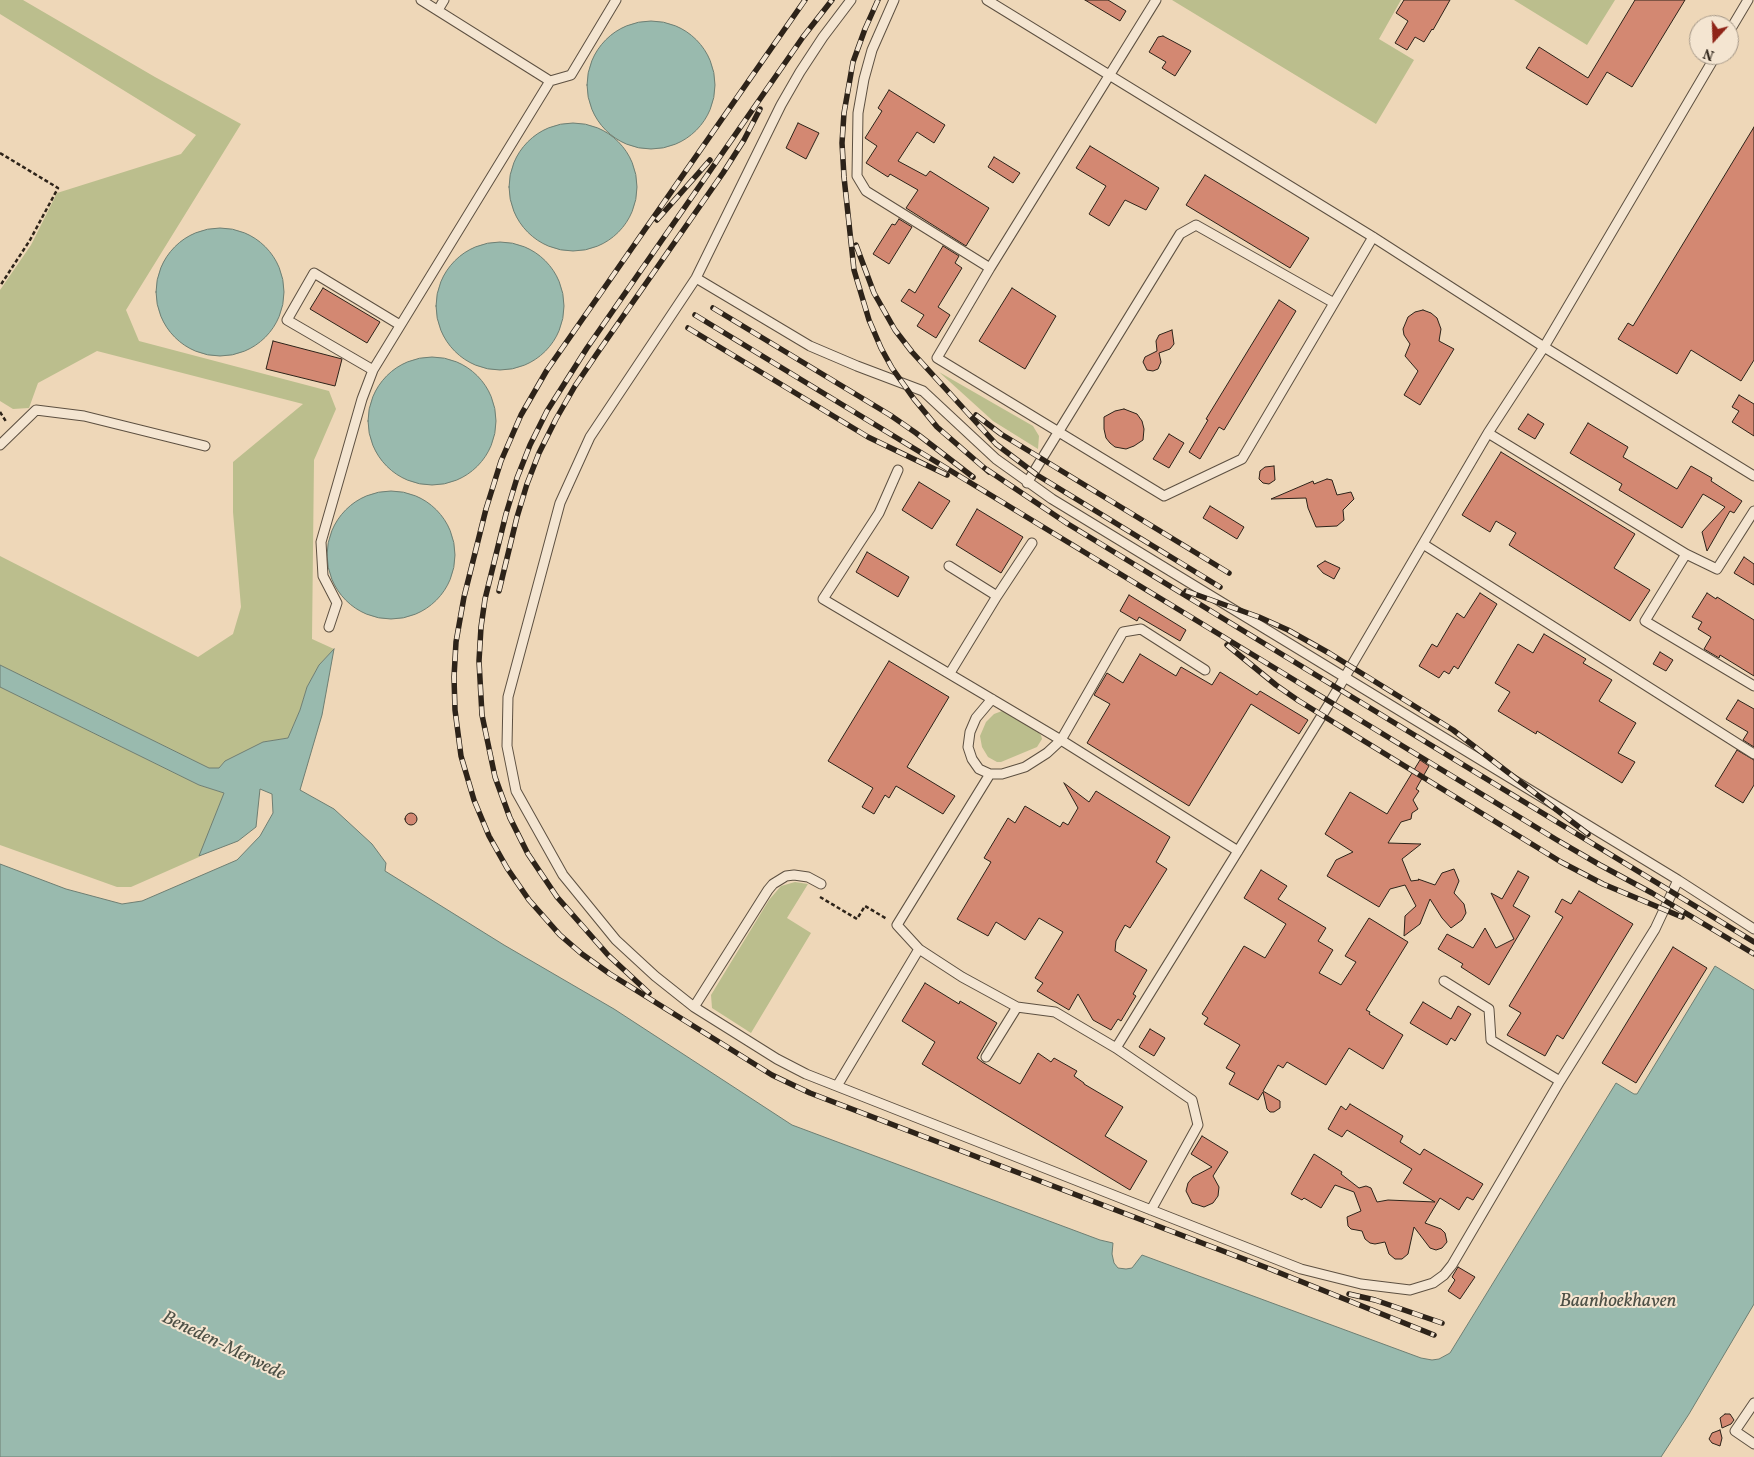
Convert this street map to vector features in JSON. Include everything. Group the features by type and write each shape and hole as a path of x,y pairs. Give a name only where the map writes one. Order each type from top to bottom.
{"lane":[{"path":"421,0 550,81"},
{"path":"438,10 444,0"},
{"path":"329,627 337,602 323,576 321,542 362,399 373,370 550,81 571,74 616,0"},
{"path":"852,0 823,37 800,72 781,106 696,278 590,437 560,503 508,697 507,746 516,791 563,875 616,940 655,976 694,1007 777,1059 806,1074 1301,1269 1360,1284 1410,1290 1433,1283 1444,1275 1452,1265 1560,1080 1655,929 1678,880"},
{"path":"894,0 872,50 864,79 858,113 857,176 866,191 990,268"},
{"path":"987,0 1373,237 1544,347 1754,476"},
{"path":"1156,0 990,268 937,358 1164,496 1242,460 1373,237"},
{"path":"1739,15 1748,0"},
{"path":"1116,1048 1329,704 1343,677 1488,433 1544,347 1710,65"},
{"path":"1027,483 1180,234 1196,226 1334,303"},
{"path":"373,370 287,320 314,273 400,325"},
{"path":"696,278 810,346 923,391 996,460 1027,483 1678,880 1754,930"},
{"path":"0,445 36,410 84,416 205,446"},
{"path":"1488,433 1686,554 1717,570 1754,511"},
{"path":"898,470 879,513 824,599 1061,740 1238,851"},
{"path":"950,673 1032,543"},
{"path":"1423,544 1754,754"},
{"path":"1686,554 1645,621 1754,686"},
{"path":"949,566 997,596"},
{"path":"992,699 976,718 970,732 968,747 972,759 979,769 990,774 1007,773 1025,767 1047,753 1061,740 1123,632 1141,629 1205,670"},
{"path":"990,774 897,925 919,949 962,976 1017,1007 1055,1012 1116,1048 1192,1100 1198,1125 1150,1210"},
{"path":"694,1007 768,890 774,884 786,876 794,875 808,877 821,884"},
{"path":"837,1086 919,949"},
{"path":"1444,982 1489,1010 1491,1040 1560,1080"},
{"path":"986,1057 1017,1007"},
{"path":"1754,1403 1735,1431 1754,1444"}],"path":[{"path":"0,153 58,188 30,240 0,286"},
{"path":"821,884 815,894 857,919 865,906 897,925"}],"green space":[{"path":"0,0 23,0 155,77 241,124 126,310 139,341 329,391 336,409 314,460 312,639 334,649 319,665 307,687 288,738 263,742 225,761 219,768 209,768 0,665 0,556 198,657 233,634 241,607 233,512 233,462 303,404 97,351 38,383 29,408 13,409 0,401 0,290 31,245 57,193 181,154 196,135 0,14"},
{"path":"1172,0 1401,0 1379,39 1414,60 1376,124"},
{"path":"1514,0 1615,0 1587,45"},
{"path":"939,372 1033,426 1039,436 1038,449 993,421"},
{"path":"0,687 199,785 224,793 199,857 131,887 117,887 0,845"},
{"path":"1002,711 1038,732 1042,739 1037,747 997,762 988,757 982,747 980,736 986,722 994,714"},
{"path":"795,882 808,884 787,918 811,933 751,1033 712,1008 711,995 769,900 781,886"}],"water":[{"path":"651,21 675,26 696,40 710,61 715,85 710,109 696,130 675,144 651,149 627,144 606,130 592,109 587,85 592,61 606,40 627,26"},
{"path":"573,123 597,128 618,142 632,163 637,187 632,211 618,232 597,246 573,251 549,246 528,232 514,211 509,187 514,163 528,142 549,128"},
{"path":"220,228 244,233 265,247 279,268 284,292 279,316 265,337 244,351 220,356 196,351 175,337 161,316 156,292 161,268 175,247 196,233"},
{"path":"500,242 524,247 545,261 559,282 564,306 559,330 545,351 524,365 500,370 476,365 455,351 441,330 436,306 441,282 455,261 476,247"},
{"path":"432,357 456,362 477,376 491,397 496,421 491,445 477,466 456,480 432,485 408,480 387,466 373,445 368,421 373,397 387,376 408,362"},
{"path":"391,491 415,496 436,510 450,531 455,555 450,579 436,600 415,614 391,619 367,614 346,600 332,579 327,555 332,531 346,510 367,496"},
{"path":"334,649 322,715 300,790 334,809 372,844 386,863 385,871 504,945 614,1009 792,1125 1100,1240 1113,1243 1112,1254 1114,1263 1118,1268 1132,1268 1142,1255 1421,1358 1439,1359 1450,1353 1616,1083 1637,1094 1715,966 1754,990 1754,1304 1689,1414 1661,1457 0,1457 0,864 66,889 122,904 142,901 237,860 260,836 273,813 272,794 260,789 256,827 238,841 199,856 224,793 199,785 0,687 0,665 209,768 219,768 225,761 263,742 288,738 307,687 319,665"}],"building":[{"path":"1085,0 1108,0 1126,11 1120,21"},
{"path":"1404,0 1450,0 1424,42 1415,37 1407,50 1395,43 1408,21 1396,13"},
{"path":"1635,0 1685,0 1632,87 1607,72 1587,105 1526,68 1539,47 1588,78"},
{"path":"1163,36 1191,51 1175,76 1162,68 1166,62 1149,52 1158,37"},
{"path":"889,90 945,125 934,143 917,132 898,161 926,176 930,171 989,208 966,246 906,208 918,190 890,174 888,177 866,163 877,146 865,138 882,111 878,108"},
{"path":"798,123 819,133 806,159 786,148"},
{"path":"1754,127 1754,360 1741,381 1691,350 1677,374 1618,339 1628,323 1633,326"},
{"path":"1090,146 1159,188 1146,210 1125,200 1109,226 1089,214 1106,186 1076,168"},
{"path":"994,157 1020,173 1013,183 988,167"},
{"path":"1205,175 1309,238 1290,268 1186,205"},
{"path":"899,219 912,227 889,264 873,254 892,224 895,225"},
{"path":"943,246 959,256 955,263 962,268 938,307 950,315 936,338 917,326 924,315 901,301 909,289 915,293"},
{"path":"323,288 380,322 367,343 310,309"},
{"path":"1012,288 1056,316 1025,369 979,341"},
{"path":"1279,300 1296,311 1224,430 1219,427 1200,459 1189,452 1208,420 1206,419"},
{"path":"1423,310 1437,318 1441,329 1439,341 1454,349 1420,405 1404,395 1418,371 1405,356 1410,344 1404,335 1403,329 1408,317 1415,312"},
{"path":"1172,330 1174,344 1170,349 1159,353 1161,362 1158,369 1153,371 1147,370 1143,362 1145,357 1157,351 1156,341 1159,335"},
{"path":"273,341 342,359 335,386 266,369"},
{"path":"1739,395 1754,404 1754,436 1732,422 1739,411 1732,407"},
{"path":"1124,409 1137,414 1142,421 1144,429 1143,440 1126,449 1115,447 1110,443 1106,438 1104,429 1104,417"},
{"path":"1528,414 1544,424 1535,439 1518,429"},
{"path":"1588,423 1628,447 1623,457 1677,489 1691,466 1712,478 1711,481 1742,501 1734,513 1730,511 1707,551 1702,532 1725,507 1703,494 1682,528 1619,490 1622,484 1570,453"},
{"path":"1169,434 1184,443 1169,468 1153,459"},
{"path":"1501,452 1635,534 1614,568 1650,590 1630,621 1509,545 1516,533 1496,521 1490,532 1462,515"},
{"path":"1274,466 1275,480 1269,484 1263,483 1259,479 1260,471 1265,467"},
{"path":"1327,479 1332,480 1337,495 1351,492 1354,499 1343,510 1344,520 1337,526 1316,527 1306,498 1271,499 1313,481 1314,484"},
{"path":"919,482 950,501 932,529 902,510"},
{"path":"1210,506 1244,527 1237,539 1203,518"},
{"path":"977,509 1023,537 1001,573 956,545"},
{"path":"867,552 909,577 898,597 856,572"},
{"path":"1744,557 1754,564 1754,585 1734,573"},
{"path":"1325,561 1340,568 1334,579 1323,573 1317,566"},
{"path":"1480,593 1497,604 1458,669 1454,666 1449,674 1444,671 1439,678 1419,666 1432,644 1437,647 1457,613 1464,618"},
{"path":"1707,593 1716,599 1717,597 1754,620 1754,676 1720,655 1719,658 1704,649 1711,637 1698,629 1702,622 1692,617"},
{"path":"1129,595 1186,630 1180,641 1139,617 1137,621 1120,611"},
{"path":"1544,634 1586,659 1583,663 1612,680 1599,701 1636,723 1618,753 1635,762 1622,783 1537,731 1536,734 1498,711 1510,692 1495,683 1518,644 1533,653"},
{"path":"1660,652 1673,660 1666,671 1653,664"},
{"path":"1140,654 1176,676 1181,667 1212,685 1220,672 1257,695 1260,691 1308,720 1299,734 1251,704 1189,806 1087,743 1110,704 1094,695 1107,673 1123,683"},
{"path":"889,661 949,697 907,767 955,796 943,814 896,786 889,798 885,795 874,814 862,807 873,788 828,761"},
{"path":"1738,700 1754,709 1754,747 1743,740 1748,732 1726,719"},
{"path":"1737,750 1754,760 1754,785 1743,803 1715,786"},
{"path":"1420,760 1429,766 1416,789 1419,791 1413,800 1418,809 1412,813 1411,819 1401,822 1388,843 1421,844 1402,859 1411,881 1418,879 1435,885 1442,873 1454,869 1459,881 1454,893 1464,904 1466,913 1462,920 1451,928 1430,899 1420,924 1404,936 1405,916 1416,906 1405,885 1390,889 1379,907 1327,876 1336,860 1353,852 1325,834 1350,792 1387,814"},
{"path":"1064,783 1089,802 1096,791 1170,837 1156,862 1167,869 1130,928 1125,925 1116,941 1115,951 1147,970 1133,994 1136,996 1121,1021 1118,1019 1111,1030 1093,1020 1078,994 1069,1010 1037,991 1043,983 1035,978 1063,932 1039,918 1025,940 996,922 988,936 957,919 991,862 984,858 1008,818 1015,823 1025,806 1060,827 1063,822 1068,825 1078,808"},
{"path":"409,813 413,813 417,819 413,825 409,825 405,821 405,817"},
{"path":"1261,870 1287,886 1278,899 1326,928 1318,941 1333,950 1319,973 1341,985 1356,962 1345,956 1369,918 1408,942 1366,1010 1370,1012 1369,1014 1403,1035 1383,1069 1349,1048 1326,1085 1287,1062 1283,1068 1278,1065 1263,1091 1280,1101 1280,1108 1274,1112 1270,1112 1267,1109 1263,1092 1258,1100 1229,1084 1235,1073 1226,1068 1240,1045 1204,1024 1208,1018 1202,1014 1244,946 1265,958 1286,924 1244,898"},
{"path":"1518,871 1529,877 1513,906 1530,916 1489,985 1461,967 1463,964 1438,949 1447,934 1473,948 1485,928 1496,948 1514,939 1491,893 1502,899"},
{"path":"1579,891 1633,924 1563,1039 1557,1035 1545,1056 1507,1035 1521,1013 1509,1006 1563,917 1555,912 1562,899 1571,904"},
{"path":"1673,947 1707,968 1636,1083 1602,1063"},
{"path":"925,983 959,1004 960,1001 997,1023 977,1058 982,1062 1020,1084 1038,1053 1051,1062 1054,1058 1077,1071 1074,1076 1084,1084 1123,1107 1105,1136 1147,1161 1130,1190 922,1064 935,1042 902,1021"},
{"path":"1423,1002 1451,1019 1458,1006 1471,1014 1455,1041 1451,1038 1447,1045 1410,1023"},
{"path":"1150,1029 1165,1038 1154,1056 1139,1047"},
{"path":"1350,1104 1403,1136 1400,1142 1420,1155 1424,1149 1483,1184 1473,1200 1467,1197 1459,1210 1440,1198 1425,1223 1441,1229 1445,1233 1447,1242 1442,1248 1436,1250 1430,1248 1414,1227 1408,1254 1402,1259 1395,1259 1389,1254 1385,1242 1370,1243 1365,1239 1362,1231 1351,1229 1348,1226 1347,1217 1361,1211 1354,1192 1335,1185 1321,1208 1304,1198 1302,1200 1291,1194 1314,1154 1342,1172 1341,1174 1359,1188 1366,1186 1371,1188 1377,1202 1388,1200 1435,1202 1403,1183 1412,1169 1347,1130 1342,1137 1328,1129 1341,1106 1346,1110"},
{"path":"1202,1136 1228,1152 1213,1176 1219,1187 1218,1196 1213,1203 1204,1207 1192,1203 1186,1191 1188,1183 1193,1177 1212,1167 1191,1154"},
{"path":"1458,1267 1475,1277 1460,1299 1448,1291 1455,1280 1452,1277"},
{"path":"1725,1414 1730,1414 1734,1420 1731,1424 1722,1428 1720,1418"},
{"path":"1720,1430 1722,1438 1720,1446 1712,1443 1709,1439 1712,1433"}],"railway":[{"path":"805,0 547,370 521,415 501,461 486,509 464,597 456,642 454,677 455,710 461,756 474,800 489,836 507,868 529,900 560,935 582,954 610,974 772,1075 810,1093 1270,1269 1434,1335"},
{"path":"649,993 608,955 557,897 528,854 510,818 495,777 482,715 479,661 485,599 517,478 530,445 547,411 587,348 803,37 832,0"},
{"path":"878,0 853,62 844,113 842,143 844,177 854,270 869,320 892,368 937,427 989,472"},
{"path":"499,591 527,484 539,453 556,419 596,355 723,173 744,140 760,109"},
{"path":"657,220 710,160"},
{"path":"856,245 874,293 895,330 912,352 996,444 1037,475 1220,587"},
{"path":"713,308 890,415 973,477"},
{"path":"695,315 1557,840 1652,893 1754,954"},
{"path":"688,328 868,437 947,475"},
{"path":"976,415 1001,434 1229,573"},
{"path":"986,469 1068,524 1754,942"},
{"path":"1186,591 1259,617 1288,630 1329,653 1453,730 1588,834"},
{"path":"1227,645 1299,701 1561,862 1603,884 1682,917"},
{"path":"1349,1294 1375,1300 1442,1323"}],"water label":[{"name":"Baanhoekhaven","path":"1618,1303"},
{"name":"Beneden-Merwede","path":"223,1347"}]}
